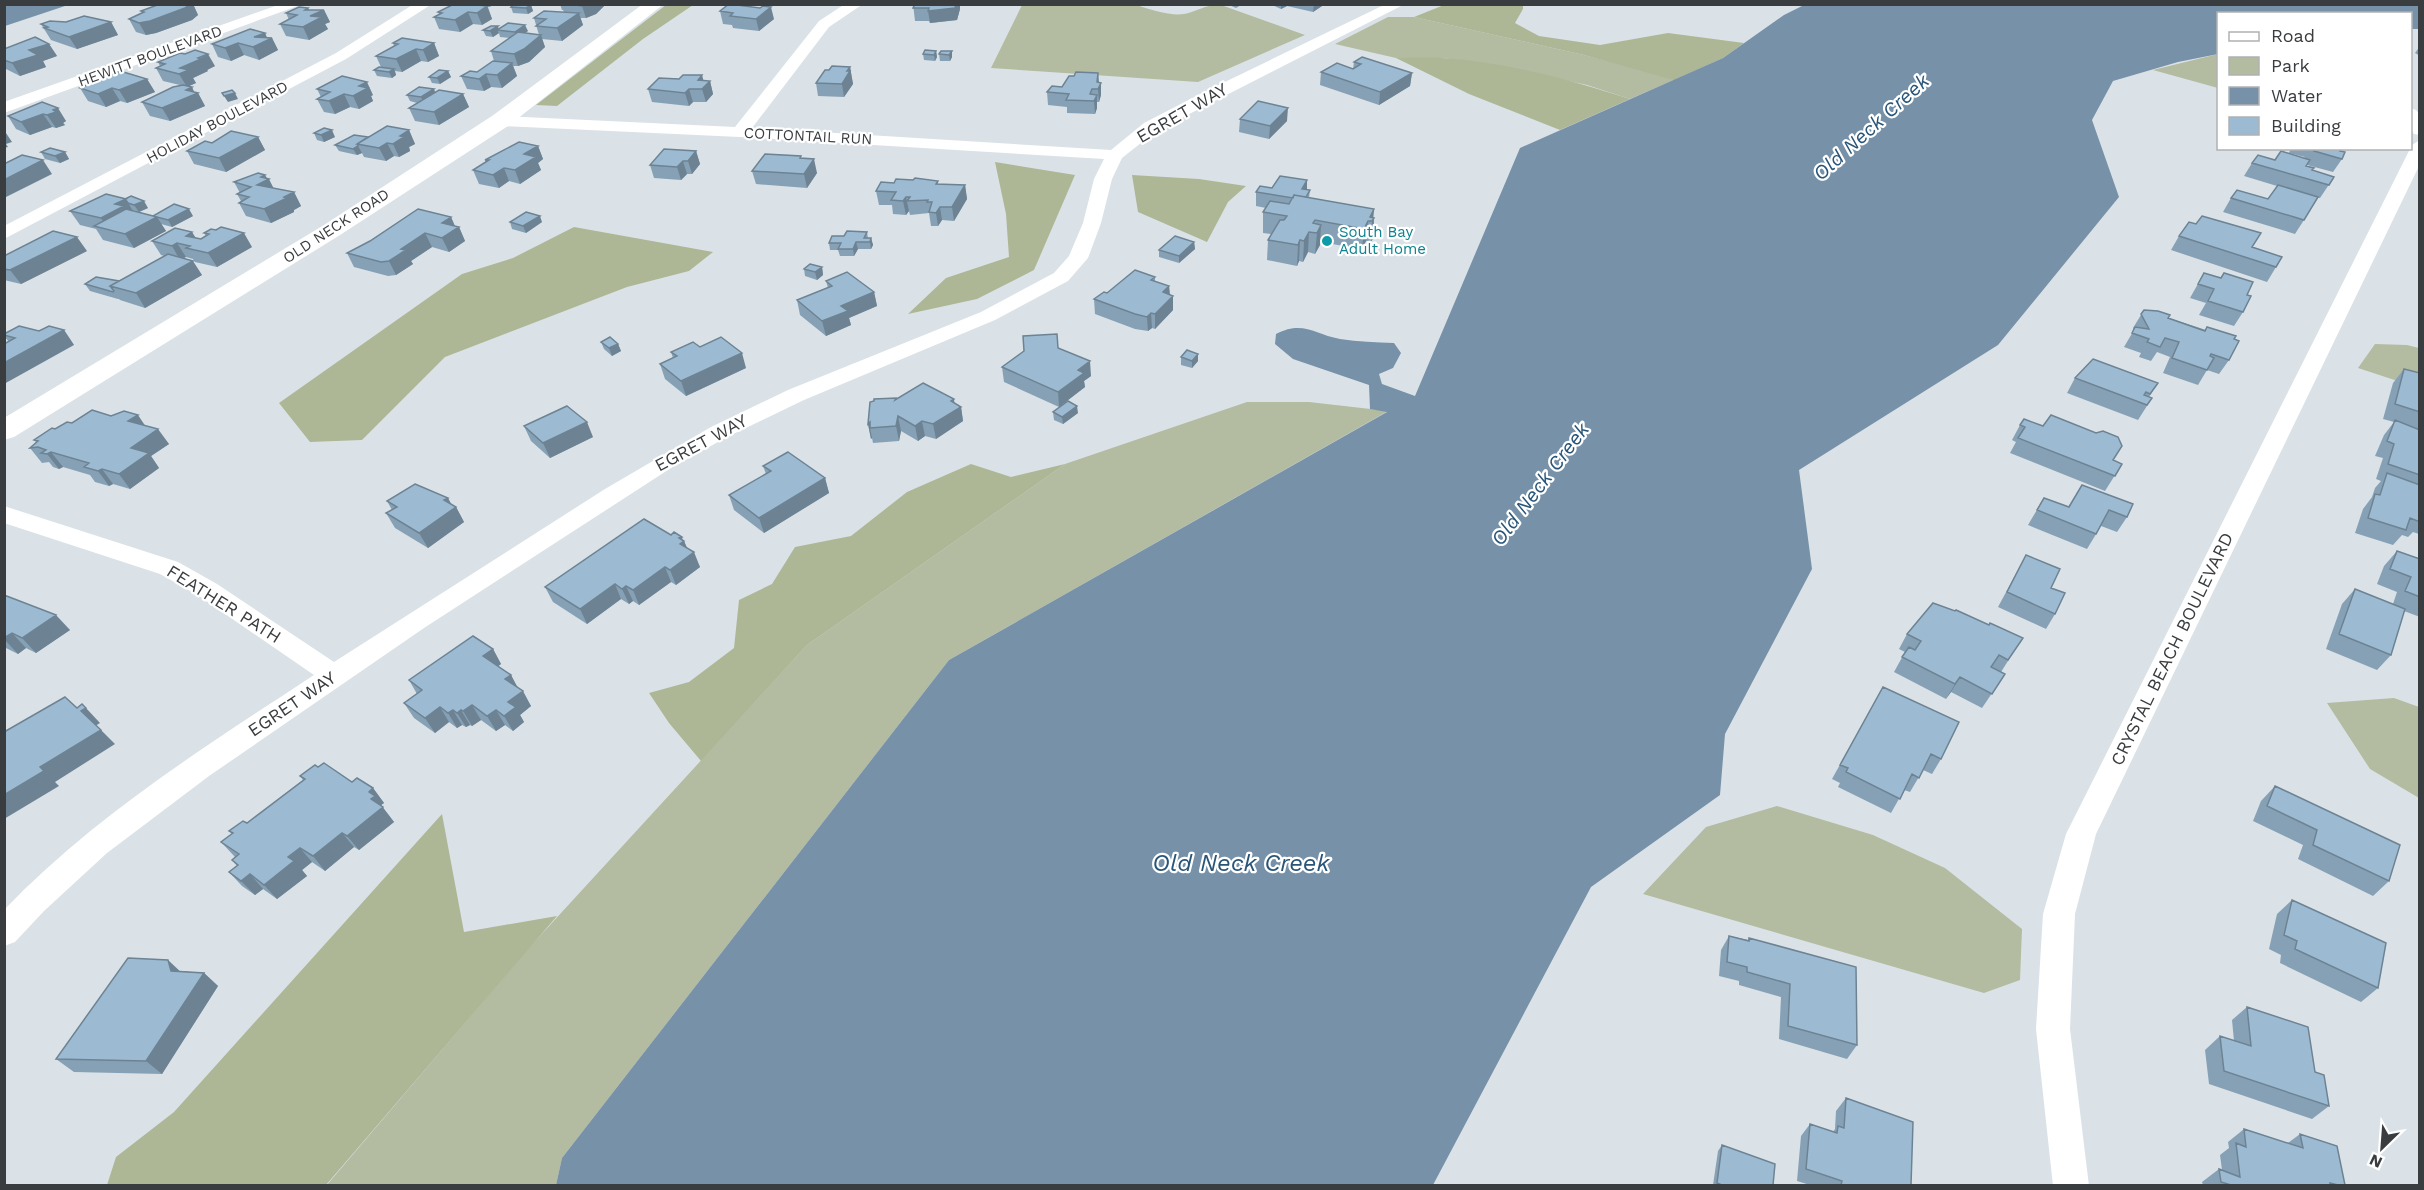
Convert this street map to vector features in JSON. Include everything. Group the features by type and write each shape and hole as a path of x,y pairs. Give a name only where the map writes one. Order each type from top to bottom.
{"street":[{"name":"HEWITT BOULEVARD","path":"4,108 296,4"},
{"name":"HOLIDAY BOULEVARD","path":"4,234 341,56 425,4"},
{"name":"OLD NECK ROAD","path":"4,431 332,230 500,121 655,4"},
{"path":"741,132 824,24 856,4"},
{"name":"EGRET WAY","path":"4,932 36,895 173,785 334,675 681,452 796,395 988,316 1061,277 1078,258 1092,223 1103,179 1115,155 1150,127 1208,96 1398,4"},
{"path":"2412,116 2420,130"},
{"name":"COTTONTAIL RUN","path":"500,121 741,132 1115,155"},
{"name":"CRYSTAL BEACH BOULEVARD","path":"2071,1185 2053,1029 2059,914 2081,834 2420,145"},
{"name":"FEATHER PATH","path":"4,514 169,568 208,590 334,675"}],"green space":[{"path":"666,5 693,5 643,39 557,106 536,105"},
{"path":"1022,5 1137,5 1160,12 1179,14 1221,5 1305,35 1198,82 991,68"},
{"path":"1444,5 1523,5 1515,23 1539,36 1600,45 1668,33 1744,43 1723,58 1674,80 1584,55 1414,17"},
{"path":"1388,17 1414,17 1584,55 1676,79 1630,99 1587,85 1490,64 1442,58 1396,58 1335,44"},
{"path":"2217,54 2217,88 2153,70"},
{"path":"1396,58 1442,58 1490,63 1585,85 1630,99 1560,130 1469,94"},
{"path":"995,162 1075,175 1034,270 977,299 908,314 946,278 1009,257 1006,214"},
{"path":"1132,175 1199,179 1246,186 1228,202 1207,242 1138,212"},
{"path":"574,227 713,252 689,271 627,287 445,357 362,440 310,442 279,403 462,274 513,258"},
{"path":"2375,344 2407,345 2419,348 2419,388 2358,368"},
{"path":"1247,402 1309,402 1388,411 949,660 562,1158 556,1185 326,1186 528,949 807,645 1065,464"},
{"path":"971,464 1011,477 1065,464 807,645 701,761 669,723 649,693 689,682 734,648 739,600 772,584 795,547 851,536 907,492"},
{"path":"2394,698 2419,707 2419,798 2370,769 2327,703"},
{"path":"1777,806 1873,835 1945,868 2022,929 2020,980 1984,993 1643,894 1706,827"},
{"path":"442,814 464,932 557,916 326,1185 107,1185 116,1157 174,1112"}],"water":[{"path":"5,4 68,4 68,5 5,26"},
{"name":"Old Neck Creek","path":"2419,4 2420,29 2412,29 2412,12 2217,12 2217,54 2178,62 2113,81 2092,120 2119,197 1998,345 1799,470 1812,569 1725,734 1720,795 1591,887 1433,1185 556,1185 562,1158 949,660 1387,412 1370,409 1369,385 1293,359 1275,344 1276,334 1301,328 1340,339 1394,343 1401,353 1393,368 1379,374 1382,384 1415,396 1520,148 1723,58 1784,15 1804,5"}],"building":[{"path":"160,4 190,4 150,21 139,23 129,19 144,12 141,11"},
{"path":"454,4 487,6 477,13 468,12 455,20 434,17 442,13 438,12"},
{"path":"514,4 531,5 526,8 511,7"},
{"path":"729,4 771,7 756,19 730,16 733,13 720,11"},
{"path":"915,4 956,4 955,8 928,11 929,8 913,8"},
{"path":"299,7 308,8 305,10 324,10 310,16 322,17 303,27 280,24 297,15 286,13"},
{"path":"544,11 579,13 557,28 536,26 546,19 534,18"},
{"path":"84,16 111,22 69,37 44,28 48,27 41,24 50,21 66,22"},
{"path":"508,23 525,25 515,32 497,30"},
{"path":"491,26 498,26 490,31 483,30"},
{"path":"250,29 265,33 254,37 272,38 253,47 238,43 225,48 212,44"},
{"path":"518,32 541,35 514,54 491,51"},
{"path":"35,37 49,44 29,50 38,55 12,63 4,60 4,49"},
{"path":"402,38 434,43 423,50 416,49 396,59 376,56 398,44 393,43"},
{"path":"195,50 208,54 180,68 189,70 179,74 156,68 165,64 158,62"},
{"path":"925,50 936,51 934,55 923,54"},
{"path":"941,51 952,51 949,55 939,54"},
{"path":"1362,57 1412,73 1380,92 1321,72 1337,63 1353,69 1361,64 1354,62"},
{"path":"493,61 512,63 497,75 486,74 479,79 461,76 470,71 477,72"},
{"path":"832,66 850,67 842,84 816,83 825,70 829,70"},
{"path":"379,67 394,69 389,72 374,70"},
{"path":"439,70 448,71 437,78 429,77"},
{"path":"120,71 147,79 119,90 112,88 98,94 80,88"},
{"path":"1076,72 1098,73 1097,82 1101,83 1098,89 1092,89 1090,94 1097,95 1094,101 1066,100 1069,94 1047,92 1052,86 1062,87 1069,76 1074,76"},
{"path":"683,75 702,75 698,80 710,81 702,89 689,89 685,93 648,89 659,78 679,79"},
{"path":"342,76 367,82 359,86 368,88 353,96 344,94 329,101 317,99 330,92 317,89"},
{"path":"183,85 192,87 186,90 198,93 162,108 142,102 173,87"},
{"path":"419,87 434,89 421,97 407,95"},
{"path":"232,90 235,93 224,96 222,93"},
{"path":"439,90 463,94 434,112 409,108"},
{"path":"1258,101 1288,108 1270,126 1240,119"},
{"path":"42,102 58,108 53,110 56,112 21,122 8,116"},
{"path":"387,126 409,130 400,136 404,137 393,144 387,143 379,148 357,144"},
{"path":"324,128 332,130 321,135 314,133"},
{"path":"231,131 258,137 219,158 187,151 205,141 212,143"},
{"path":"354,135 368,137 353,149 335,145"},
{"path":"519,142 538,146 524,154 536,157 515,170 504,168 493,175 473,170 489,160 485,160"},
{"path":"50,148 65,152 55,156 41,152"},
{"path":"664,149 696,151 688,161 683,161 677,167 650,165"},
{"path":"2341,150 2345,152 2342,159 2314,151"},
{"path":"2281,151 2310,160 2306,166 2334,177 2329,185 2252,163 2258,155 2275,160"},
{"path":"765,154 814,159 804,174 752,171"},
{"path":"22,155 43,160 4,180 4,164"},
{"path":"258,173 265,175 261,177 269,179 257,185 294,192 264,209 239,203 249,197 237,194 251,187 234,182"},
{"path":"1280,176 1307,180 1302,189 1310,190 1306,197 1294,195 1293,198 1256,192 1260,186 1272,188"},
{"path":"915,178 938,181 936,184 965,185 952,207 940,207 936,213 929,212 932,202 927,202 928,200 907,201 910,197 906,197 903,201 891,200 896,192 876,191 881,182 894,183 896,179 913,180"},
{"path":"2278,185 2318,197 2304,220 2231,198 2237,190 2268,199"},
{"path":"106,194 126,199 115,204 124,206 101,218 70,211"},
{"path":"1294,195 1374,209 1370,217 1374,218 1368,221 1364,229 1315,220 1313,223 1321,225 1317,233 1309,232 1304,241 1300,240 1298,245 1268,240 1280,220 1284,220 1287,216 1263,212 1270,201 1289,204"},
{"path":"131,196 144,201 134,205 128,203 125,199"},
{"path":"174,204 189,209 168,220 153,216"},
{"path":"126,209 157,217 125,234 94,226"},
{"path":"418,209 451,217 442,223 459,227 442,238 425,233 401,249 406,250 389,261 381,262 347,253 370,241"},
{"path":"526,212 540,216 523,226 510,222"},
{"path":"2202,216 2261,233 2252,247 2282,257 2276,267 2179,236 2189,222 2196,224"},
{"path":"221,227 244,233 208,253 186,248 190,246 177,243 172,246 152,241 175,228 192,232 186,236 201,239 209,234 204,233"},
{"path":"53,231 77,237 10,270 4,269 4,256"},
{"path":"847,231 867,232 864,238 871,238 870,242 856,242 853,249 838,249 841,243 829,243 832,236 844,236"},
{"path":"1175,236 1194,242 1179,256 1159,250"},
{"path":"168,254 193,261 136,293 110,286"},
{"path":"810,264 822,267 815,272 804,269"},
{"path":"1135,270 1155,277 1151,280 1169,286 1163,292 1173,296 1155,314 1151,313 1147,317 1094,299 1104,292 1107,293"},
{"path":"847,272 874,292 841,306 848,311 822,321 797,300 832,286 826,281"},
{"path":"2204,273 2221,278 2224,273 2253,282 2247,295 2251,296 2243,312 2208,301 2214,289 2198,284"},
{"path":"96,277 119,281 110,286 113,292 85,284"},
{"path":"2144,310 2170,315 2168,318 2205,331 2207,327 2236,336 2234,339 2239,341 2229,360 2211,354 2210,356 2214,358 2207,370 2172,358 2179,342 2165,338 2160,347 2147,342 2149,339 2132,333 2135,327 2149,329 2141,314"},
{"path":"19,326 39,331 49,326 64,330 4,363 4,344 15,338 4,334"},
{"path":"1057,334 1058,348 1090,361 1078,370 1084,373 1058,392 1002,367 1024,351 1023,336"},
{"path":"610,337 618,344 609,348 601,342"},
{"path":"721,337 742,353 681,381 660,364 677,356 671,352 693,342 700,347"},
{"path":"1187,350 1198,354 1192,361 1181,357"},
{"path":"2093,359 2158,383 2150,394 2146,392 2144,395 2152,398 2147,405 2075,378"},
{"path":"2404,369 2420,373 2420,412 2395,404"},
{"path":"923,383 954,399 951,401 961,407 933,424 922,421 915,426 898,416 896,426 870,428 870,422 868,424 870,402 874,399 896,398 895,400"},
{"path":"1068,401 1077,406 1062,417 1053,412"},
{"path":"567,406 587,422 543,443 524,426"},
{"path":"92,410 111,416 124,411 138,415 128,421 158,429 131,448 149,453 119,474 84,467 89,463 51,452 41,453 46,450 38,447 30,448 38,441 34,440 52,428 55,429 67,422 72,423"},
{"path":"2051,415 2096,433 2103,431 2118,437 2122,446 2113,460 2122,464 2115,476 2018,438 2025,427 2020,425 2024,419 2043,426"},
{"path":"2395,420 2420,430 2420,475 2388,464 2394,444 2387,441"},
{"path":"788,452 825,478 759,518 729,495 771,471 763,466"},
{"path":"2387,473 2420,485 2420,522 2410,518 2406,530 2368,518 2375,494 2380,495"},
{"path":"415,484 448,498 444,500 456,507 419,533 386,513 397,507 387,501"},
{"path":"2082,485 2133,504 2127,517 2109,510 2096,534 2037,510 2044,498 2069,507"},
{"path":"644,519 671,535 674,532 682,537 679,538 684,541 680,544 694,552 670,570 665,567 633,590 626,586 622,589 615,584 580,609 545,587"},
{"path":"2397,551 2420,559 2420,597 2405,591 2411,577 2390,569"},
{"path":"2026,555 2060,569 2051,588 2065,593 2055,614 2007,592"},
{"path":"2355,589 2405,609 2391,655 2339,634"},
{"path":"4,595 56,615 22,638 12,633 4,638"},
{"path":"1933,603 1956,610 1989,625 1990,623 2023,638 2008,660 1999,655 1991,667 2005,674 1992,694 1960,677 1955,684 1902,657 1909,647 1915,650 1921,641 1907,634"},
{"path":"473,636 493,649 483,656 511,675 505,679 523,691 508,702 516,707 504,716 496,710 487,716 472,705 457,713 453,710 448,713 440,707 425,718 404,703 422,690 409,680"},
{"path":"1883,687 1959,722 1941,759 1931,754 1919,778 1912,774 1900,799 1846,772 1848,768 1840,765"},
{"path":"65,697 77,708 82,704 86,708 81,711 101,730 40,767 44,771 4,795 4,732"},
{"path":"324,763 352,782 357,778 373,788 369,792 375,796 371,799 383,807 347,836 342,833 313,856 300,848 288,857 294,861 264,885 250,874 241,881 229,872 238,865 232,860 239,854 221,842 233,833 229,831 243,821 247,823 305,779 300,776 315,765 318,767"},
{"path":"2275,786 2400,845 2389,881 2313,845 2317,830 2267,806"},
{"path":"2292,900 2386,943 2378,988 2295,949 2297,941 2284,935"},
{"path":"1729,936 1749,941 1749,938 1856,967 1857,1045 1788,1026 1790,984 1747,972 1747,967 1727,962"},
{"path":"128,958 168,960 171,971 204,973 146,1061 56,1059"},
{"path":"2247,1007 2308,1027 2315,1072 2324,1075 2329,1106 2224,1071 2220,1036 2251,1046"},
{"path":"1846,1098 1913,1122 1911,1185 1841,1185 1842,1181 1806,1169 1810,1124 1837,1133 1838,1126 1844,1128"},
{"path":"2244,1129 2303,1148 2300,1134 2337,1146 2345,1185 2330,1183 2330,1185 2231,1185 2221,1182 2219,1169 2240,1177 2236,1143 2246,1147"},
{"path":"1722,1145 1775,1164 1773,1185 1722,1185 1717,1183"}],"place":[{"name":"South Bay Adult Home","path":"1327,241"}]}
